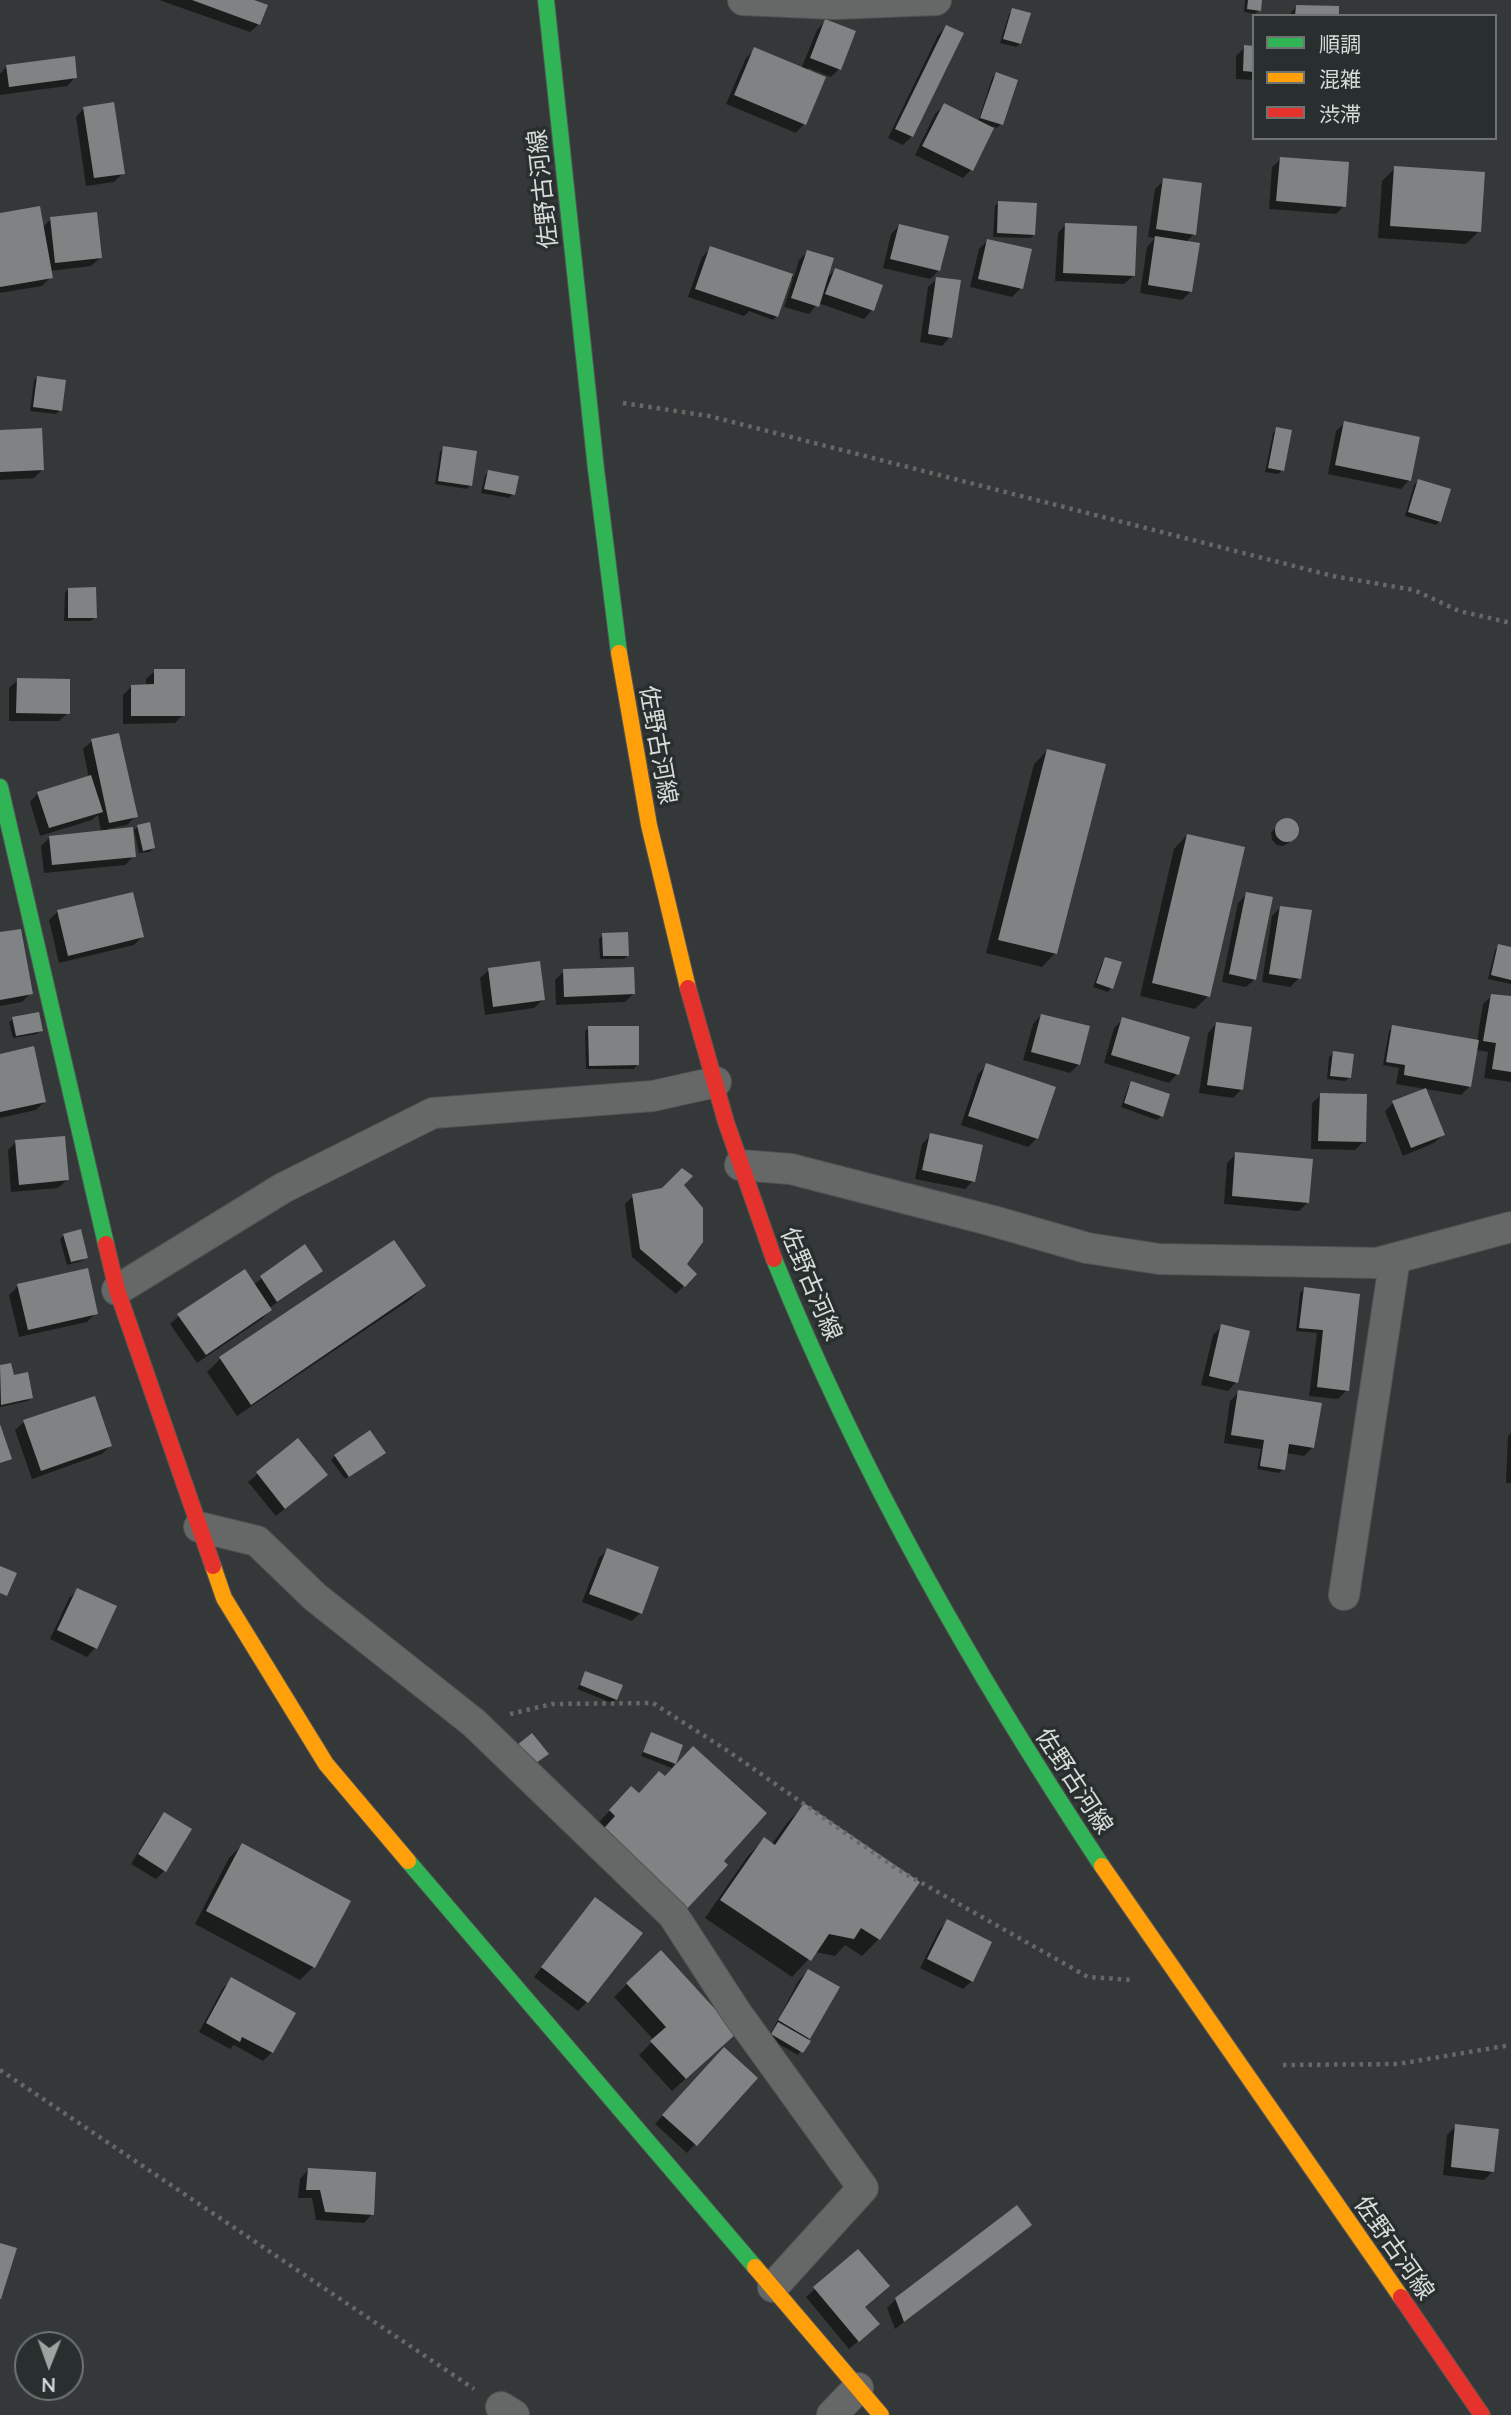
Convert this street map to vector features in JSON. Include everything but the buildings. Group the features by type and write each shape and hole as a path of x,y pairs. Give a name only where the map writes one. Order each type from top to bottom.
{"main road":[{"name":"佐野古河線","path":"546,0 614,622 637,764 667,908 740,1165 769,1246 807,1336 886,1505 975,1667 1051,1791 1181,1984 1482,2415"},
{"path":"0,788 117,1290 224,1598 326,1764 881,2415"}],"street":[{"path":"743,0 835,4 936,0"},
{"path":"117,1290 283,1188 433,1113 653,1096 716,1082"},
{"path":"740,1165 791,1169 1087,1248 1159,1259 1377,1263 1511,1227"},
{"path":"1344,1595 1395,1258"},
{"path":"199,1527 257,1541 315,1597 474,1723 673,1915 736,2012 863,2188 773,2287"},
{"path":"832,2415 858,2388"}],"path":[{"path":"588,398 722,419 1333,576 1415,590 1460,611 1511,623"},
{"path":"474,1723 552,1704 653,1703 728,1751 897,1869 1088,1977 1181,1984"},
{"path":"1240,2067 1398,2064 1511,2045"},
{"path":"0,2070 508,2411"}],"traffic: fast":[{"path":"546,0 596,469 619,653"},
{"path":"0,787 106,1244"},
{"path":"774,1259 844,1417 923,1571 1009,1720 1102,1866"},
{"path":"408,1861 755,2267"}],"traffic: slow":[{"path":"619,653 649,825 688,988"},
{"path":"213,1566 224,1598 326,1764 408,1861"},
{"path":"1102,1866 1401,2297"},
{"path":"755,2267 881,2415"}],"traffic: jam":[{"path":"688,988 726,1122 774,1259"},
{"path":"106,1244 117,1290 213,1566"},
{"path":"1401,2297 1482,2415"}]}
